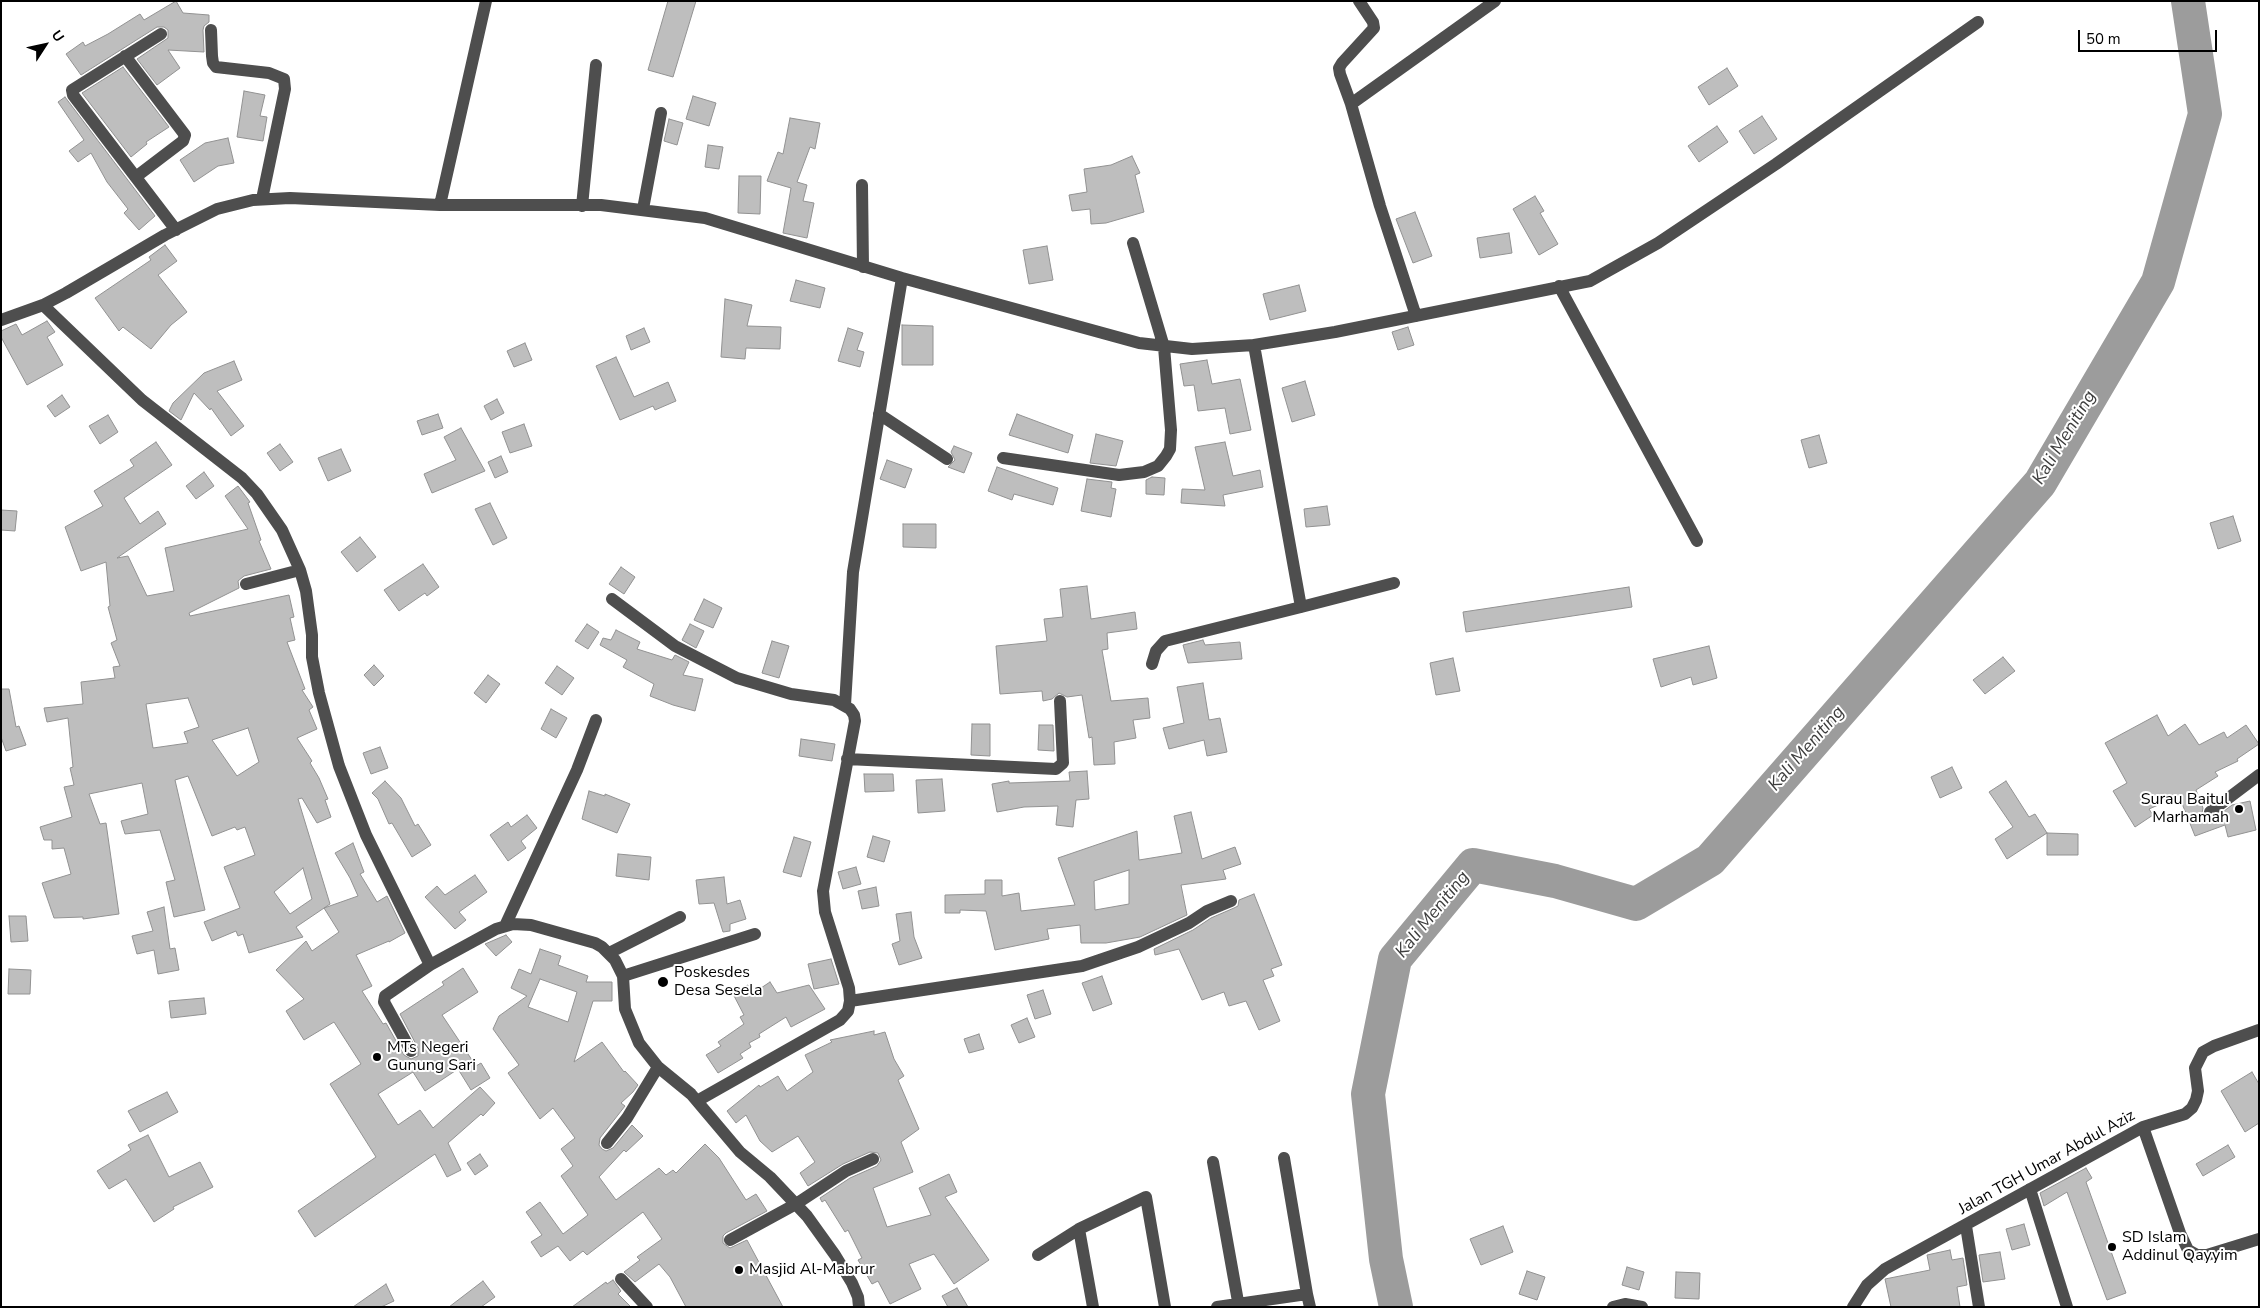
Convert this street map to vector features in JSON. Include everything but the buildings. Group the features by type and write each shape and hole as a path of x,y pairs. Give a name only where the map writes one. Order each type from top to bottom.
{"street":[{"path":"440,205 486,1"},
{"path":"1359,1 1373,22 1374,28 1339,68 1380,206 1416,316"},
{"path":"1351,104 1495,1"},
{"path":"1,320 43,304 217,209 262,199 290,198 440,205 601,205 705,218 863,267 1139,343 1164,347 1211,349 1254,345 1335,332 1590,281 1658,243 1776,164 1978,22"},
{"path":"211,30 213,64 216,67 269,73 284,80 285,89 262,199"},
{"path":"161,34 72,90 176,230"},
{"path":"125,56 185,136 183,142 137,176"},
{"path":"582,206 596,65"},
{"path":"643,210 661,113"},
{"path":"862,185 863,267"},
{"path":"1003,458 1119,475 1144,472 1158,466 1170,448 1164,347 1133,243"},
{"path":"845,705 853,572 902,278"},
{"path":"1559,286 1697,542"},
{"path":"43,304 142,400 242,478 262,500 282,530 300,570 310,613 312,657 319,693 336,758 366,836 430,965"},
{"path":"1254,345 1300,607"},
{"path":"879,414 947,459"},
{"path":"246,584 300,570"},
{"path":"1152,664 1156,651 1165,641 1394,583"},
{"path":"612,599 675,646 736,678 791,694 834,700 845,705 854,715 855,721 823,891 825,912 849,988 850,1001 848,1011 840,1020 697,1101"},
{"path":"847,759 1056,769 1063,763 1060,701"},
{"path":"504,926 577,770 596,720"},
{"path":"2210,812 2259,775"},
{"path":"850,1001 1082,966 1138,947 1189,923 1207,911 1231,901"},
{"path":"609,953 680,917"},
{"path":"411,1051 384,1002 385,996 430,965 504,926 531,925 595,943 609,953 623,976 626,1009 632,1029 639,1043 658,1067 697,1101 740,1152 796,1204 835,1254 856,1290 859,1307"},
{"path":"623,976 755,934"},
{"name":"Jalan TGH Umar Abdul Aziz","path":"1853,1307 1859,1294 1875,1276 2143,1127 2181,1116 2192,1108 2196,1100 2198,1090 2195,1068 2203,1052 2214,1046 2259,1030"},
{"path":"608,1143 627,1118 658,1067"},
{"path":"2143,1127 2180,1233 2188,1250 2197,1255 2208,1255 2259,1239"},
{"path":"1284,1158 1310,1307"},
{"path":"730,1240 796,1204 846,1171 873,1159"},
{"path":"1213,1162 1239,1305"},
{"path":"2030,1189 2067,1307"},
{"path":"1038,1255 1078,1229 1146,1197 1164,1307"},
{"path":"1966,1226 1979,1307"},
{"path":"1078,1229 1093,1307"},
{"path":"622,1279 647,1307"},
{"path":"1217,1307 1307,1294"},
{"path":"1613,1307 1625,1304 1642,1307"}],"waterway":[{"name":"Kali Meniting","path":"1396,1307 1386,1259 1368,1094 1395,959 1473,865 1555,881 1636,904 1710,860 2040,483 2158,282 2205,114 2188,1"}],"place":[{"name":"Surau Baitul Marhamah","path":"2239,809"},
{"name":"Poskesdes Desa Sesela","path":"663,982"},
{"name":"MTs Negeri Gunung Sari","path":"377,1057"},
{"name":"SD Islam Addinul Qayyim","path":"2112,1247"},
{"name":"Masjid Al-Mabrur","path":"739,1270"}]}
